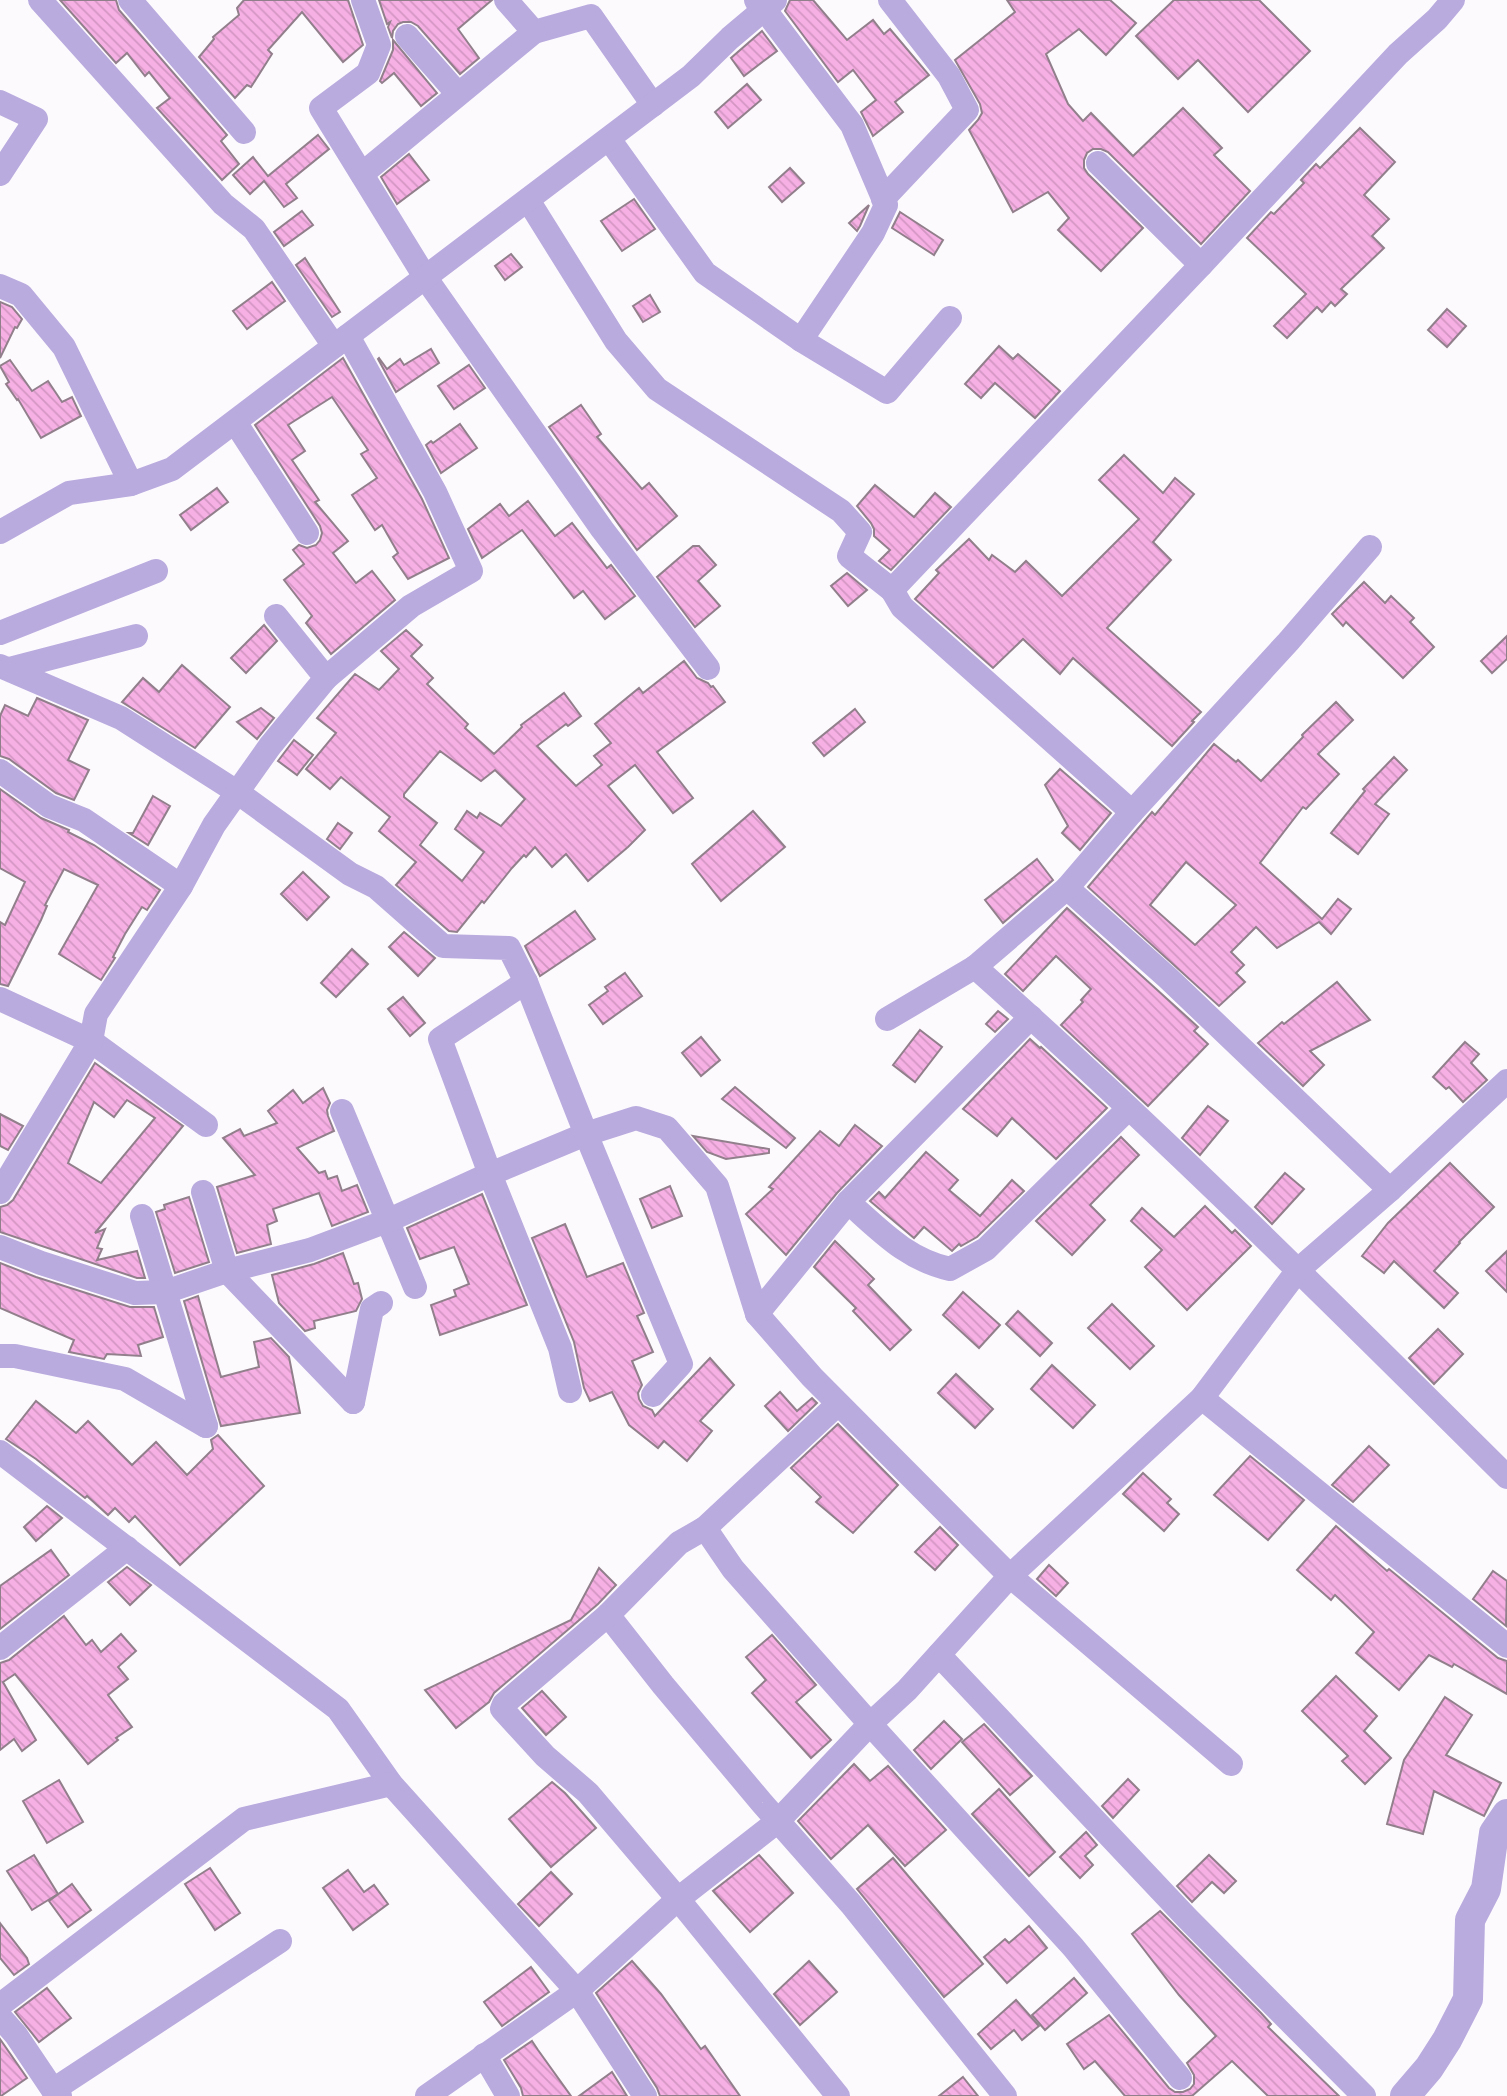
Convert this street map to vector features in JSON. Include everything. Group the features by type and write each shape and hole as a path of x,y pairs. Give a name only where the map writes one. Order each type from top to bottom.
{"street":[{"path":"0,1192 91,1041 96,1014 181,886 214,825 270,746 326,678 411,606 471,571 435,492 341,341 254,229 223,204 40,0"},
{"path":"130,0 244,132"},
{"path":"363,0 379,45 368,73 321,108 425,277 602,529 708,667"},
{"path":"506,0 534,32"},
{"path":"883,199 967,110 949,76 890,0"},
{"path":"892,590 1398,54 1437,19 1453,0"},
{"path":"0,532 69,493 131,484 172,469 691,76 764,4 768,14 852,125 886,205 873,233 801,340"},
{"path":"362,174 534,32 591,16 653,105"},
{"path":"407,36 458,94"},
{"path":"0,102 36,119 0,174"},
{"path":"609,139 705,273 801,340 887,392 950,318"},
{"path":"1098,163 1201,265"},
{"path":"527,200 616,341 657,389 841,511 860,532 849,556 892,590 902,607 1132,811"},
{"path":"0,286 21,295 64,347 131,484"},
{"path":"235,422 307,533"},
{"path":"887,1019 975,967 1067,888 1132,811 1288,642 1370,547"},
{"path":"0,633 156,571"},
{"path":"276,616 326,678"},
{"path":"5,667 136,636"},
{"path":"5,667 121,718 237,792 350,874 376,887 443,946 509,948 526,982 681,1364 653,1395"},
{"path":"0,771 49,806 84,820 181,886"},
{"path":"1067,888 1168,978 1390,1190"},
{"path":"975,967 1298,1270 1507,1477"},
{"path":"526,982 440,1039 490,1174 560,1348 570,1391"},
{"path":"0,999 91,1041 206,1125"},
{"path":"757,1314 848,1202 1031,1017"},
{"path":"428,2096 577,1991 678,1899 778,1821 870,1724 907,1690 1010,1576 1202,1398 1298,1270 1390,1190 1507,1081"},
{"path":"848,1202 907,1253 930,1265 950,1269 986,1249 1128,1109"},
{"path":"342,1111 415,1287"},
{"path":"0,1247 135,1293 165,1292 227,1271 310,1250 387,1221 490,1174 586,1135 636,1118 667,1128 717,1186 757,1314 812,1377 1010,1576 1231,1764"},
{"path":"204,1192 227,1271 353,1402 372,1309 381,1303"},
{"path":"0,1356 15,1356 125,1379 205,1426 142,1216"},
{"path":"1202,1398 1507,1646"},
{"path":"838,1404 705,1528 679,1543 608,1615 503,1704 502,1709 545,1756 588,1793 838,2096"},
{"path":"0,1452 338,1709 391,1784 577,1991 645,2096"},
{"path":"705,1528 733,1569 1073,1947 1180,2078"},
{"path":"0,1648 127,1548"},
{"path":"608,1615 663,1685 851,1904 1004,2096"},
{"path":"939,1655 1187,1918 1364,2096"},
{"path":"0,2005 244,1819 391,1784"},
{"path":"1405,2096 1429,2068 1468,1999 1471,1920 1486,1889 1494,1833 1507,1814"},
{"path":"0,2017 57,2093 280,1941"},
{"path":"484,2055 508,2096"}],"building":[{"path":"60,0 116,0 119,10 227,135 221,141 239,164 222,180 157,108 170,98 149,72 145,76 127,53 116,63"},
{"path":"244,0 348,0 363,45 343,62 302,12 268,50 272,54 251,87 247,85 235,98 199,57 213,37 239,15 237,8"},
{"path":"379,0 492,0 458,29 479,58 460,74 418,26 411,22 398,24 392,38 388,27 390,22 387,24"},
{"path":"790,0 813,0 847,40 873,20 884,34 890,29 929,75 895,102 903,112 873,136 861,112 876,100 853,70 838,82 785,11"},
{"path":"1007,0 1110,0 1136,23 1106,55 1079,29 1046,54 1068,104 1083,121 1091,113 1133,156 1183,108 1222,148 1214,155 1250,191 1201,244 1108,152 1101,149 1093,149 1087,153 1084,168 1143,228 1101,271 1058,230 1069,218 1048,192 1013,212 969,130 982,113 980,104 955,60 1015,12"},
{"path":"1174,0 1259,0 1310,51 1248,112 1198,60 1178,79 1136,36"},
{"path":"762,31 777,51 744,76 731,58"},
{"path":"393,40 437,93 421,106 394,73 382,83 380,81 393,50"},
{"path":"747,84 761,100 728,128 715,112"},
{"path":"1360,128 1395,162 1364,195 1389,219 1372,236 1384,248 1341,289 1347,294 1335,306 1331,302 1322,312 1317,307 1287,338 1274,326 1306,294 1247,238 1304,183 1301,180 1316,164 1320,168"},
{"path":"318,135 329,149 286,184 297,198 284,207 264,181 250,194 233,175 253,157 268,176"},
{"path":"409,154 429,180 397,204 381,177"},
{"path":"790,168 804,183 782,202 769,187"},
{"path":"634,199 655,229 622,251 601,221"},
{"path":"869,205 860,226 857,231 849,223"},
{"path":"302,211 313,225 284,246 274,232"},
{"path":"900,212 943,240 934,255 892,228"},
{"path":"511,254 522,267 505,280 495,266"},
{"path":"305,258 340,312 332,317 296,265"},
{"path":"272,282 285,301 247,329 233,311"},
{"path":"650,295 660,312 643,322 633,306"},
{"path":"0,302 12,307 22,319 17,328 15,327 0,358"},
{"path":"1447,309 1466,326 1447,347 1428,330"},
{"path":"999,346 1013,359 1018,354 1060,391 1035,418 995,383 981,398 965,384"},
{"path":"431,349 439,363 396,392 378,359 387,369 400,359 404,365"},
{"path":"343,358 422,499 449,558 408,579 393,557 398,553 382,525 375,530 352,495 377,478 361,454 368,450 332,397 288,425 305,451 292,460 319,500 315,502 348,541 333,553 356,583 372,571 395,600 331,654 306,623 312,616 284,580 304,564 293,550 299,545 307,548 316,545 322,533 320,526 255,425"},
{"path":"10,360 32,391 48,381 62,402 72,397 81,416 41,438 6,384 9,382 0,366"},
{"path":"469,365 485,388 454,409 438,386"},
{"path":"581,405 601,434 597,437 642,489 649,483 677,516 637,550 549,427"},
{"path":"460,424 477,448 441,473 426,445"},
{"path":"1124,455 1163,493 1175,478 1194,494 1153,542 1171,560 1107,628 1201,712 1172,746 1073,658 1060,674 1023,639 993,668 915,599 939,573 936,570 969,539 989,560 992,555 1015,572 1026,561 1062,596 1139,519 1099,480"},
{"path":"875,485 914,517 935,493 951,507 891,570 879,561 890,550 874,536 871,523 857,506"},
{"path":"217,488 228,502 191,530 180,515"},
{"path":"528,501 555,536 572,523 607,568 611,565 635,596 605,619 583,591 574,598 522,530 482,558 468,529 500,504 509,516"},
{"path":"693,546 699,546 716,565 698,581 720,606 695,627 657,577"},
{"path":"847,573 867,590 848,606 831,586"},
{"path":"1364,582 1385,603 1391,596 1414,618 1410,622 1434,647 1403,678 1346,622 1343,626 1332,614"},
{"path":"264,625 277,641 246,673 231,658"},
{"path":"406,630 422,645 411,656 433,678 427,684 468,724 465,728 494,754 521,725 564,693 581,716 537,746 576,786 602,765 594,756 611,743 595,724 639,688 643,693 684,661 697,678 713,686 725,702 657,752 693,798 673,813 635,765 608,786 645,830 628,847 588,881 566,854 552,867 535,847 512,868 457,932 449,931 396,885 416,862 379,831 390,817 341,777 330,789 306,769 336,733 317,718 355,674 379,690 399,669 381,651","holes":["440,751 481,781 495,770 525,799 501,826 480,813 477,818 467,811 455,829 484,852 462,881 420,845 437,823 404,797 404,794"]},
{"path":"1507,636 1507,659 1492,673 1481,661"},
{"path":"182,665 230,707 195,748 122,702 143,678 159,692"},
{"path":"37,698 88,720 68,760 89,770 74,800 56,793 9,759 0,756 0,716 5,705 28,716"},
{"path":"1336,702 1353,720 1318,754 1339,774 1306,809 1303,807 1260,863 1322,919 1338,899 1351,909 1331,934 1319,922 1277,948 1256,927 1231,952 1244,965 1236,973 1245,982 1219,1006 1088,887 1152,812 1155,815 1214,744 1236,762 1238,760 1261,781","holes":["1186,862 1236,905 1195,945 1150,905"]},
{"path":"261,708 274,718 257,739 237,722"},
{"path":"855,709 865,722 824,756 813,743"},
{"path":"294,740 313,755 297,775 278,761"},
{"path":"1394,757 1407,770 1375,804 1389,814 1358,854 1331,833 1365,791 1363,789"},
{"path":"1060,769 1111,813 1080,850 1062,833 1068,826 1045,785"},
{"path":"0,789 41,818 94,845 160,890 147,910 142,907 101,980 59,954 98,885 64,869 8,986 0,984 0,922 5,925 25,882 0,868"},
{"path":"153,796 170,806 148,845 129,833 133,833"},
{"path":"753,811 785,847 721,901 692,864"},
{"path":"338,823 352,833 340,849 327,839"},
{"path":"1037,859 1053,880 1003,923 985,900"},
{"path":"303,872 329,897 307,920 281,894"},
{"path":"1067,908 1198,1027 1194,1031 1208,1044 1148,1106 1061,1025 1083,1002 1081,1000 1091,989 1056,956 1023,991 1005,974"},
{"path":"575,911 595,939 540,976 525,946"},
{"path":"404,932 435,958 418,976 389,947"},
{"path":"352,949 368,964 336,997 321,983"},
{"path":"625,973 642,996 603,1024 589,1005 608,991 605,987"},
{"path":"1337,982 1370,1020 1310,1051 1324,1065 1303,1086 1258,1043"},
{"path":"403,997 425,1023 410,1036 388,1009"},
{"path":"998,1011 1008,1019 995,1032 986,1024"},
{"path":"920,1030 942,1047 915,1082 893,1065"},
{"path":"701,1037 720,1060 701,1076 682,1053"},
{"path":"1030,1039 1107,1108 1056,1159 1012,1118 997,1136 963,1109"},
{"path":"1465,1042 1479,1054 1471,1063 1487,1080 1463,1102 1449,1087 1446,1089 1433,1077"},
{"path":"95,1063 183,1126 95,1233 105,1229 97,1248 102,1249 97,1260 137,1251 145,1278 137,1278 0,1232 0,1207 13,1200","holes":["127,1100 155,1118 101,1183 68,1163 94,1102 114,1117"]},
{"path":"735,1087 795,1138 786,1148 722,1099"},
{"path":"323,1088 330,1103 327,1110 334,1131 297,1148 319,1173 325,1171 328,1179 337,1176 342,1191 357,1185 368,1212 332,1226 319,1193 273,1209 277,1221 267,1225 271,1244 237,1253 217,1187 255,1175 223,1138 240,1129 244,1136 277,1123 268,1111 293,1090 303,1103"},
{"path":"1208,1106 1228,1121 1200,1155 1182,1138"},
{"path":"0,1114 23,1126 8,1150 0,1146"},
{"path":"855,1125 882,1146 837,1193 786,1255 746,1214 773,1189 769,1187 820,1131 839,1146"},
{"path":"693,1136 769,1149 769,1153 726,1159 707,1152"},
{"path":"1121,1137 1139,1155 1090,1205 1105,1220 1072,1255 1036,1221"},
{"path":"926,1152 958,1180 949,1190 980,1216 1012,1180 1024,1191 977,1237 961,1246 959,1244 952,1251 924,1227 914,1238 870,1201 879,1192 885,1198"},
{"path":"1450,1163 1494,1207 1434,1271 1458,1293 1444,1308 1394,1261 1384,1273 1362,1256 1388,1223"},
{"path":"1285,1173 1304,1189 1272,1224 1255,1207"},
{"path":"670,1186 682,1216 652,1228 640,1199"},
{"path":"482,1194 527,1305 440,1335 431,1305 456,1296 454,1290 469,1284 454,1247 420,1259 407,1228"},
{"path":"189,1197 209,1262 175,1273 156,1212 165,1209 164,1205"},
{"path":"1205,1206 1232,1233 1235,1230 1251,1246 1187,1310 1145,1267 1162,1250 1131,1221 1142,1208 1174,1237"},
{"path":"565,1224 587,1277 623,1263 644,1313 637,1316 653,1352 632,1361 642,1385 638,1393 643,1406 652,1410 655,1416 710,1358 734,1385 700,1421 712,1431 687,1461 664,1441 658,1448 629,1425 612,1392 590,1401 584,1388 574,1342 532,1238"},
{"path":"835,1241 874,1279 868,1285 911,1330 890,1350 853,1311 856,1308 814,1267"},
{"path":"1507,1251 1507,1292 1486,1271"},
{"path":"343,1253 354,1284 358,1283 362,1299 356,1311 314,1321 315,1328 305,1331 279,1303 272,1275"},
{"path":"0,1263 130,1307 154,1307 163,1337 138,1345 141,1356 107,1354 104,1359 69,1352 74,1340 0,1308"},
{"path":"963,1292 1000,1325 979,1348 943,1315"},
{"path":"198,1296 221,1377 259,1367 254,1342 271,1338 289,1357 300,1413 221,1426 184,1301"},
{"path":"1112,1304 1154,1346 1130,1369 1088,1328"},
{"path":"1018,1311 1052,1343 1040,1356 1006,1324"},
{"path":"1438,1329 1463,1354 1434,1384 1409,1358"},
{"path":"1052,1365 1095,1405 1073,1428 1031,1389"},
{"path":"956,1374 993,1409 975,1428 938,1393"},
{"path":"780,1392 797,1411 812,1398 817,1403 788,1431 765,1406"},
{"path":"36,1401 76,1433 88,1421 132,1465 156,1442 187,1475 213,1449 211,1440 218,1435 264,1486 180,1565 135,1516 129,1522 115,1508 108,1515 87,1496 85,1498 6,1439"},
{"path":"838,1424 898,1485 853,1533 816,1502 821,1497 791,1468"},
{"path":"1369,1446 1389,1465 1353,1502 1332,1485"},
{"path":"1250,1456 1304,1500 1268,1540 1214,1495"},
{"path":"1143,1473 1171,1499 1167,1503 1179,1514 1164,1531 1123,1494"},
{"path":"47,1506 62,1518 36,1541 24,1527"},
{"path":"1336,1526 1387,1571 1389,1569 1498,1658 1507,1661 1507,1694 1454,1664 1452,1667 1429,1655 1399,1690 1356,1653 1374,1632 1335,1595 1331,1600 1297,1570"},
{"path":"940,1527 958,1545 935,1570 915,1552"},
{"path":"51,1550 69,1575 0,1629 0,1586"},
{"path":"1049,1565 1068,1583 1056,1596 1037,1579"},
{"path":"127,1567 151,1585 130,1605 108,1582"},
{"path":"599,1568 616,1585 598,1604 494,1693 489,1702 456,1728 425,1690 571,1620"},
{"path":"1493,1571 1507,1581 1506,1626 1473,1599"},
{"path":"64,1616 86,1645 92,1640 101,1652 121,1634 136,1651 118,1667 128,1679 108,1695 132,1727 88,1764 15,1674 3,1682 36,1740 22,1751 14,1739 0,1750 0,1663 9,1660"},
{"path":"772,1635 816,1685 796,1702 831,1740 811,1758 752,1693 766,1680 746,1657"},
{"path":"1336,1676 1377,1716 1364,1731 1391,1758 1365,1784 1342,1761 1348,1756 1302,1711"},
{"path":"542,1691 566,1717 546,1735 522,1708"},
{"path":"1445,1697 1472,1715 1446,1755 1501,1783 1484,1816 1434,1791 1423,1834 1387,1824 1404,1760"},
{"path":"944,1721 962,1739 931,1769 914,1750"},
{"path":"984,1724 1032,1776 1010,1795 962,1742"},
{"path":"854,1764 870,1781 888,1766 946,1830 905,1866 868,1825 831,1859 798,1821"},
{"path":"1128,1779 1139,1790 1113,1818 1102,1806"},
{"path":"59,1780 83,1822 47,1843 23,1801"},
{"path":"552,1782 596,1828 551,1867 509,1819"},
{"path":"999,1789 1055,1852 1029,1876 972,1814"},
{"path":"1086,1832 1097,1845 1085,1856 1093,1865 1080,1878 1060,1857"},
{"path":"34,1855 58,1894 32,1910 7,1871"},
{"path":"759,1855 793,1893 750,1932 713,1891"},
{"path":"1209,1855 1236,1881 1224,1893 1212,1882 1192,1902 1177,1886"},
{"path":"893,1858 983,1964 944,1997 857,1889"},
{"path":"210,1868 240,1913 215,1930 185,1884"},
{"path":"348,1870 364,1892 374,1885 388,1904 353,1930 323,1888"},
{"path":"551,1872 572,1894 539,1926 518,1904"},
{"path":"72,1884 91,1910 68,1927 49,1901"},
{"path":"1160,1911 1261,2013 1271,2024 1268,2027 1339,2096 1268,2096 1232,2061 1192,2096 1125,2096 1095,2061 1084,2069 1067,2044 1109,2015 1169,2088 1175,2092 1183,2092 1194,2084 1194,2075 1187,2063 1216,2036 1179,1995 1132,1934"},
{"path":"0,1923 29,1964 14,1975 0,1958"},
{"path":"1029,1926 1047,1948 1007,1983 984,1957 1005,1939 1009,1943"},
{"path":"632,1961 661,1994 701,2049 705,2046 740,2096 660,2096 596,1993"},
{"path":"809,1961 837,1992 800,2025 774,1994"},
{"path":"531,1967 549,1992 502,2026 484,2002"},
{"path":"1074,1978 1087,1993 1045,2030 1032,2015"},
{"path":"47,1988 71,2018 39,2042 15,2012"},
{"path":"1016,2000 1039,2026 1022,2040 1014,2030 991,2049 978,2034"},
{"path":"0,2039 27,2078 1,2096 0,2096"},
{"path":"532,2041 571,2096 523,2096 504,2060"},
{"path":"612,2072 627,2096 579,2096"},
{"path":"963,2077 978,2096 939,2096"}]}
